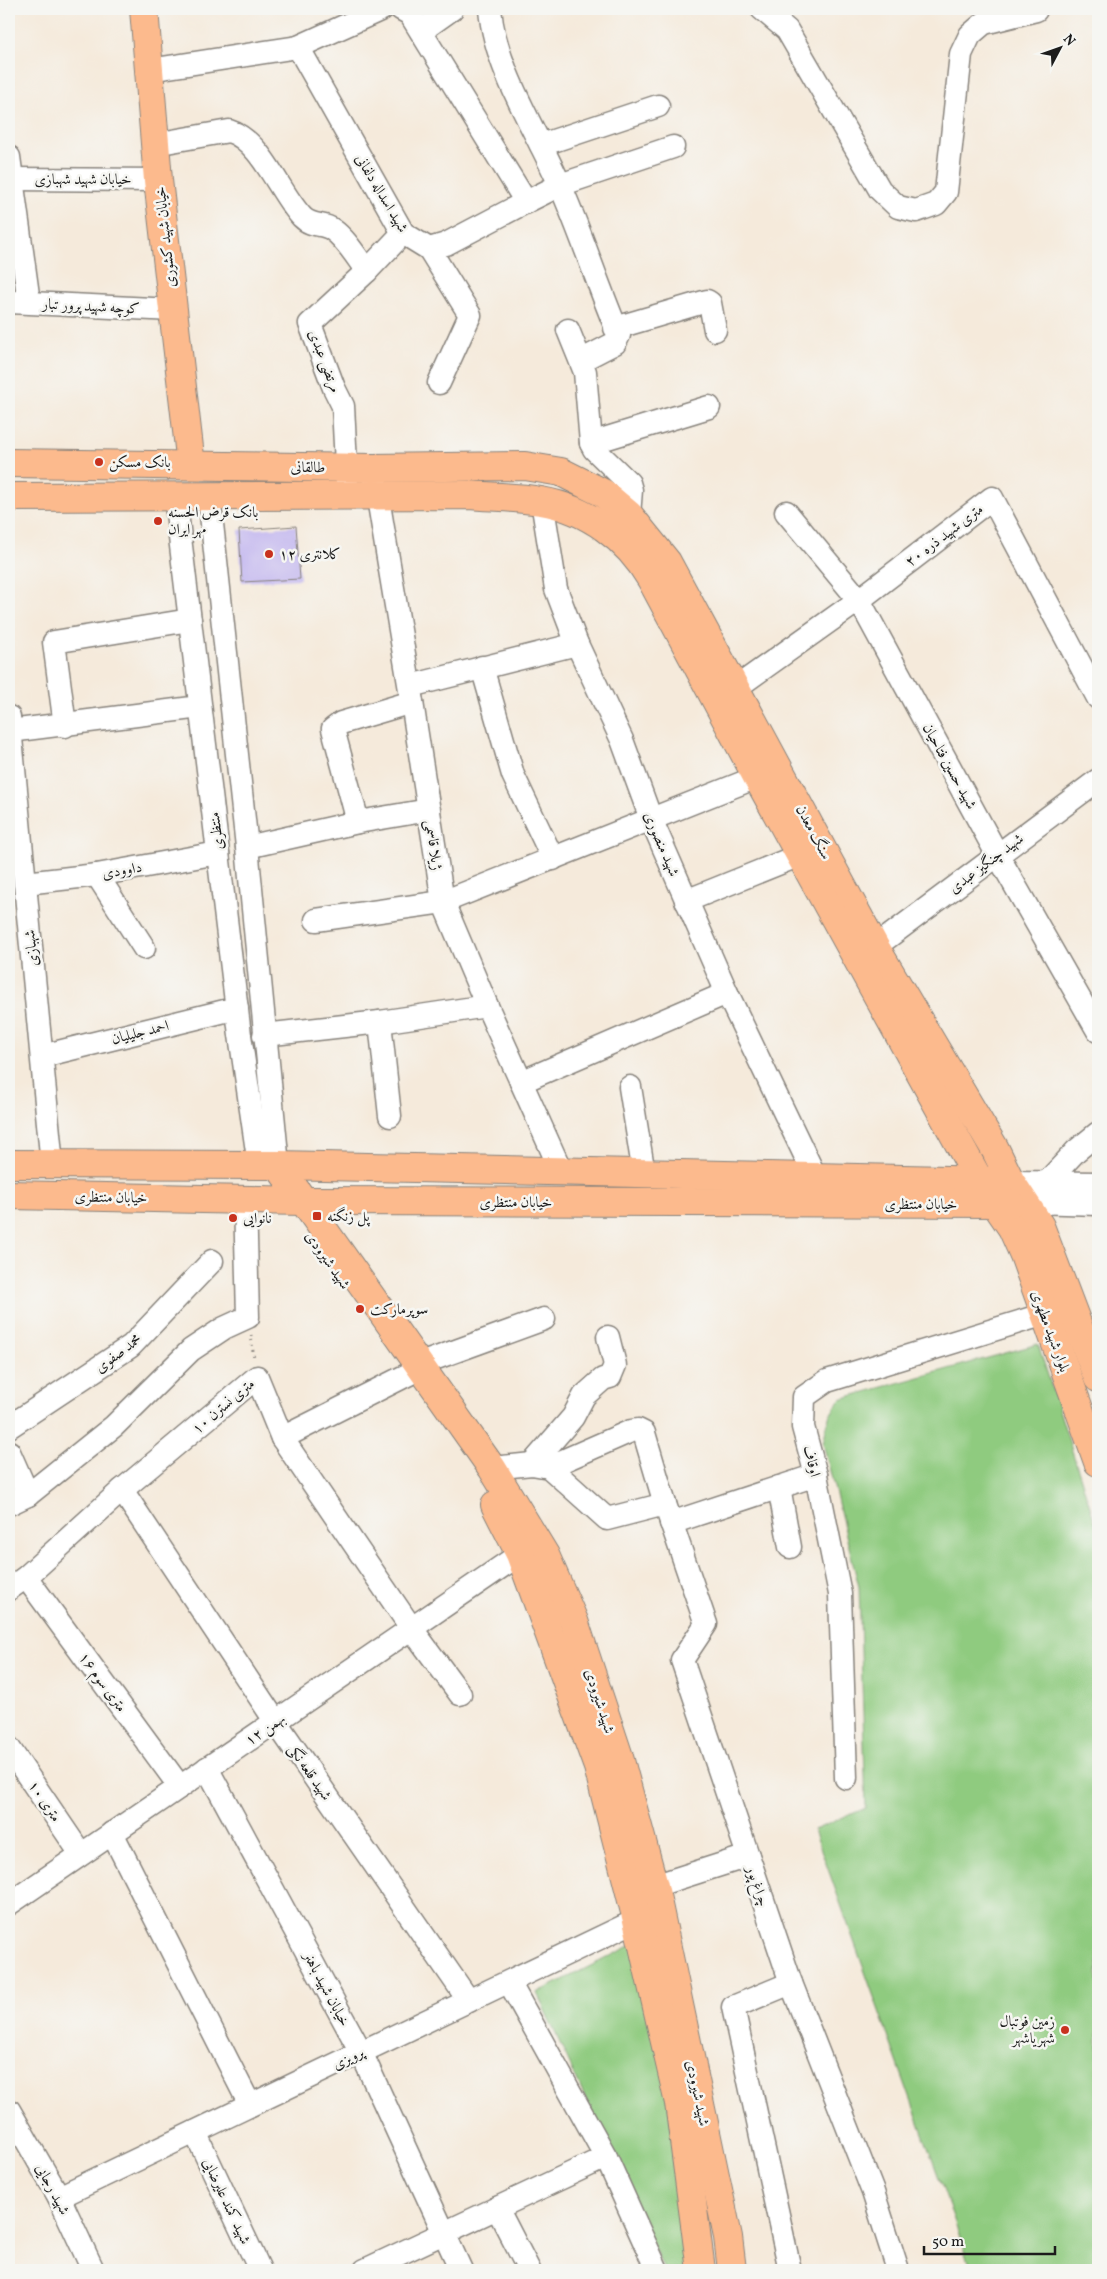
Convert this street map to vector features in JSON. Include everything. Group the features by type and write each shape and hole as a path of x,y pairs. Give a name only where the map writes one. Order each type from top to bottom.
{"main road":[{"name":"خیابان شهید کشوری","path":"144,9 158,180 191,464"},
{"name":"طالقانی","path":"9,463 191,464 346,468 525,466 561,472 603,493"},
{"name":"سنگ معدن","path":"603,493 629,515 667,562 737,687 875,947 995,1149 1032,1192"},
{"name":"طالقانی","path":"9,497 468,496 542,501 571,510 599,523"},
{"name":"سنگ معدن","path":"599,523 625,544 640,560 979,1180 996,1204"},
{"name":"خیابان منتظری","path":"9,1164 269,1164 562,1173 979,1180 1032,1192"},
{"name":"شهید شیرودی","path":"269,1164 414,1369 492,1468 545,1555 574,1621 619,1757 654,1886 728,2237 732,2270"},
{"name":"خیابان منتظری","path":"9,1195 295,1200 996,1204 1032,1192"},
{"name":"بلوار شهید مطهری","path":"1032,1192 1040,1226 1098,1378"},
{"name":"بلوار شهید مطهری","path":"996,1204 1012,1228 1024,1255 1098,1462"},
{"name":"شهید شیرودی","path":"414,1369 495,1505 520,1554 598,1767 637,1920 679,2102 700,2270"}],"street":[{"path":"149,70 298,47 382,9"},
{"path":"401,9 410,14 526,202"},
{"path":"421,31 452,9"},
{"path":"490,9 492,31 515,90 560,185 616,328 618,340 582,360"},
{"path":"762,9 787,30 880,190 898,207 916,211 936,204 946,192 961,54 970,35 984,23 1036,10"},
{"name":"شهید اسداله دلفانی","path":"298,47 403,233 429,249 470,314 439,383"},
{"path":"540,145 658,106"},
{"path":"155,144 229,131 237,134 244,139 263,162 301,216 314,226 324,226 336,232 367,271"},
{"path":"429,249 446,244 560,185 673,147"},
{"path":"10,171 19,302"},
{"name":"خیابان شهید شهبازی","path":"10,171 158,180"},
{"name":"مرتضی عبدی","path":"346,468 343,406 334,388 310,324 367,271 403,233"},
{"path":"616,328 707,301 710,303 715,330"},
{"name":"کوچه شهید پرور تبار","path":"19,302 173,310"},
{"path":"568,330 582,360 594,449 629,483 631,490 629,515"},
{"path":"592,442 709,406"},
{"path":"346,468 348,496"},
{"name":"ژیلا قاسمی","path":"373,468 376,496 411,694 443,902 487,1006 562,1173"},
{"name":"منتظری","path":"175,496 237,1008 269,1164"},
{"name":"منتظری","path":"210,496 247,847 264,1035 269,1164"},
{"name":"۲۰ متری شهید ذره","path":"737,687 859,600 992,498 1098,698"},
{"name":"شهید منصوری","path":"542,501 556,589 577,644 622,740 651,819 686,902 815,1176"},
{"name":"شهید حسین فتاحیان","path":"786,512 859,600 997,854 1098,1031"},
{"path":"65,726 54,642 190,620"},
{"path":"358,822 333,729 340,722 482,668 577,644"},
{"path":"482,668 513,775 553,859"},
{"name":"شهبازی","path":"52,1165 25,883 14,824 9,724 65,726 200,707"},
{"path":"316,920 443,902 757,777"},
{"name":"شهید چنگیز عبدی","path":"875,947 1098,780"},
{"path":"247,847 358,822 429,810"},
{"name":"داوودی","path":"25,883 97,874 218,853"},
{"path":"686,902 800,855"},
{"path":"97,874 144,948"},
{"path":"522,1082 727,992"},
{"path":"264,1035 380,1022 487,1006"},
{"name":"احمد جلیلیان","path":"42,1056 237,1008"},
{"path":"380,1022 390,1116"},
{"path":"630,1087 644,1174"},
{"path":"1032,1192 1098,1133"},
{"path":"1032,1192 1098,1183"},
{"path":"1032,1192 1098,1204"},
{"path":"9,1452 18,1499 114,1426 191,1350 224,1328 248,1317 245,1199"},
{"name":"محمد صفوی","path":"9,1427 131,1346 212,1261"},
{"name":"اوقاف","path":"846,1778 840,1594 816,1475 803,1427 804,1397 827,1380 1045,1314"},
{"path":"282,1438 414,1369 544,1318"},
{"path":"541,1465 584,1396 603,1380 610,1377 615,1365 608,1337"},
{"name":"۱۰ متری نسترن","path":"18,1583 122,1490 257,1376 282,1438 412,1629 460,1694"},
{"path":"492,1468 541,1465 638,1430 644,1433 668,1514"},
{"path":"541,1465 607,1519 668,1514 779,1487 816,1475"},
{"path":"779,1487 790,1548"},
{"name":"شهید قلعه نگی","path":"122,1490 276,1722 469,2001"},
{"name":"چراغ پور","path":"668,1514 706,1624 682,1660 791,1983 873,2192 898,2270"},
{"name":"۱۲ بهمن","path":"9,1904 520,1554"},
{"name":"۱۶ متری سوم","path":"18,1583 180,1787"},
{"name":"۱۰ متری","path":"9,1748 81,1854"},
{"name":"خیابان شهید باهنر","path":"207,1768 361,2052 461,2270"},
{"path":"112,1833 250,2105"},
{"path":"654,1886 748,1856"},
{"name":"پرویزی","path":"59,2197 637,1920"},
{"path":"509,1982 606,2157 657,2270"},
{"path":"790,2270 733,2007 791,1983"},
{"name":"شهید رجایی","path":"9,2110 59,2197 93,2270"},
{"name":"شهید کمند علیرضایی","path":"195,2132 260,2270"},
{"path":"365,2270 606,2157"},
{"path":"497,2208 529,2270"}],"path":[{"path":"248,1317 257,1376"}],"green space":[{"path":"1038,1344 1098,1532 1098,2270 972,2270 814,1830 866,1808 859,1587 823,1443 829,1417 840,1399"},
{"path":"636,1943 661,2049 691,2270 664,2270 537,1993"}],"building":[{"name":"کلانتری ۱۲","path":"296,526 300,579 242,582 239,530"}],"place":[{"name":"بانک مسکن","path":"99,462"},
{"name":"بانک قرض الحسنه مهر ایران","path":"158,521"},
{"name":"کلانتری ۱۲","path":"269,554"},
{"name":"پل زنگنه","path":"317,1216"},
{"name":"نانوایی","path":"233,1218"},
{"name":"سوپرمارکت","path":"360,1309"},
{"name":"زمین فوتبال شهریاشهر","path":"1065,2030"}]}
